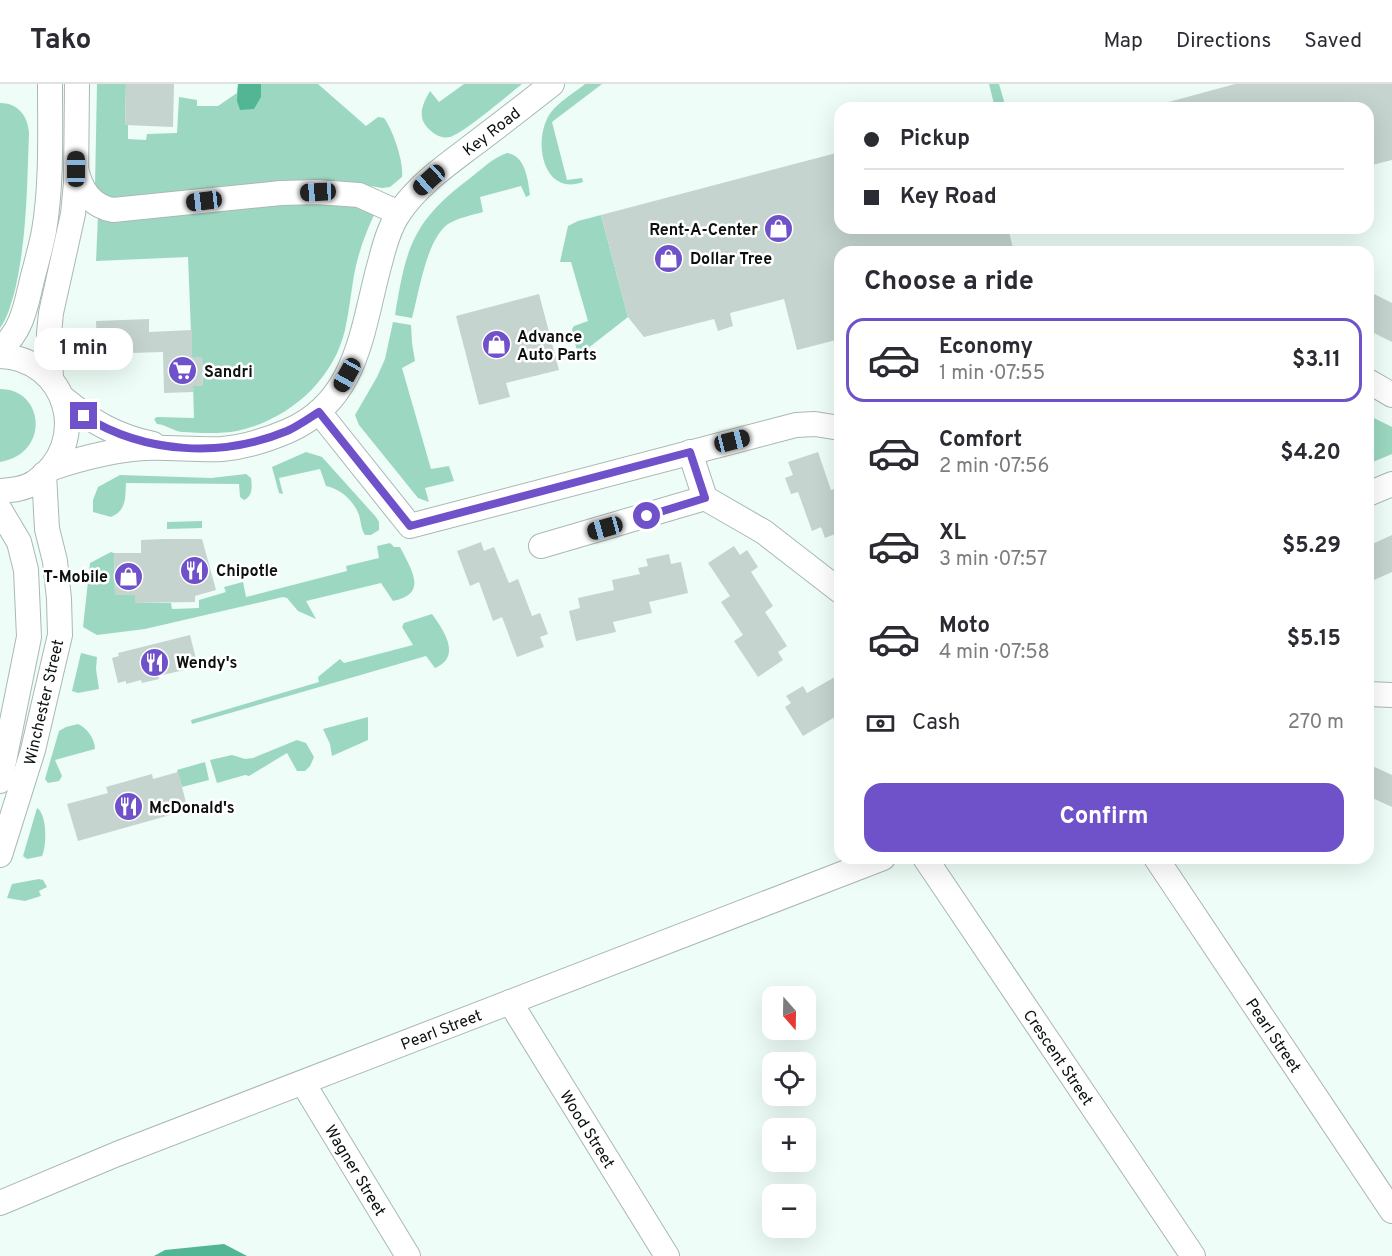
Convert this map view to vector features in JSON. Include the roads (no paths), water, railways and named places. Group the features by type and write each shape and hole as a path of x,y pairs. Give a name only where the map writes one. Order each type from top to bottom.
{"street":[{"path":"0,349 17,331 25,311 44,232 49,184 50,84"},
{"path":"0,491 19,489 34,482 48,471 59,456 66,437 68,417 57,389 49,333 55,294 73,214 77,84"},
{"name":"Key Road","path":"402,209 439,172 552,84"},
{"path":"48,471 92,455 144,448 223,449 253,443 290,430 319,412 341,386 354,363 362,342 386,241 402,209 359,195 318,192 281,193 113,210 103,208 87,195 79,181 76,169"},
{"path":"0,356 13,356 34,364 57,389 99,425 133,439 173,448"},
{"path":"1374,384 1392,395"},
{"path":"319,412 410,526 796,425 815,424 834,427"},
{"path":"690,452 705,498 764,532 834,586"},
{"name":"Winchester Street","path":"0,855 33,750 60,635 55,561 47,529 48,471"},
{"path":"1374,491 1392,483"},
{"path":"541,546 705,498"},
{"name":"Winchester Street","path":"0,510 19,542 26,570 29,637 0,781"},
{"path":"1374,694 1392,695"},
{"name":"Pearl Street","path":"0,1203 117,1154 867,864"},
{"name":"Crescent Street","path":"929,864 1193,1256"},
{"name":"Pearl Street","path":"1160,864 1392,1211"},
{"name":"Wood Street","path":"510,1002 667,1256"},
{"name":"Wagner Street","path":"303,1083 408,1256"}],"place":[{"name":"Rent-A-Center","path":"779,229"},
{"name":"Dollar Tree","path":"669,258"},
{"name":"Advance Auto Parts","path":"496,345"},
{"name":"Sandri","path":"183,371"},
{"name":"Chipotle","path":"195,570"},
{"name":"T-Mobile","path":"129,576"},
{"name":"Wendy's","path":"155,662"},
{"name":"McDonald's","path":"128,807"}]}
